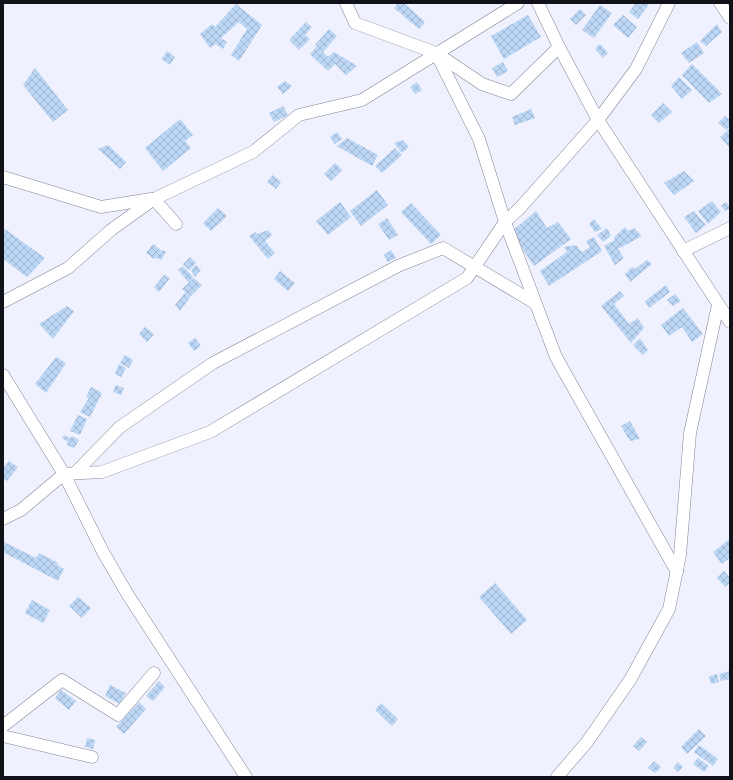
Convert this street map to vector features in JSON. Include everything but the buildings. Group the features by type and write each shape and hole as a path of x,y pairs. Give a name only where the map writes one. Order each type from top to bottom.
{"street":[{"path":"346,3 355,22 436,53 482,84 511,94 559,47"},
{"path":"3,302 68,268 111,230 154,199 253,152 299,115 362,100 518,3"},
{"path":"538,3 559,47 598,120 730,322"},
{"path":"70,474 102,472 210,432 466,278 505,222 520,208 598,120 636,69 670,3"},
{"path":"720,3 730,18"},
{"path":"436,53 479,139 505,222 556,357 677,572"},
{"path":"3,177 101,207 154,199"},
{"path":"154,199 176,224"},
{"path":"683,251 730,228"},
{"path":"3,518 21,510 70,474 120,427 213,363 398,266 443,248 536,302"},
{"path":"556,777 587,742 630,680 669,609 680,554 690,433 718,305"},
{"path":"3,375 70,474 103,552 128,595 246,777"},
{"path":"3,726 62,680 118,715 154,673"},
{"path":"3,736 92,757"}]}
